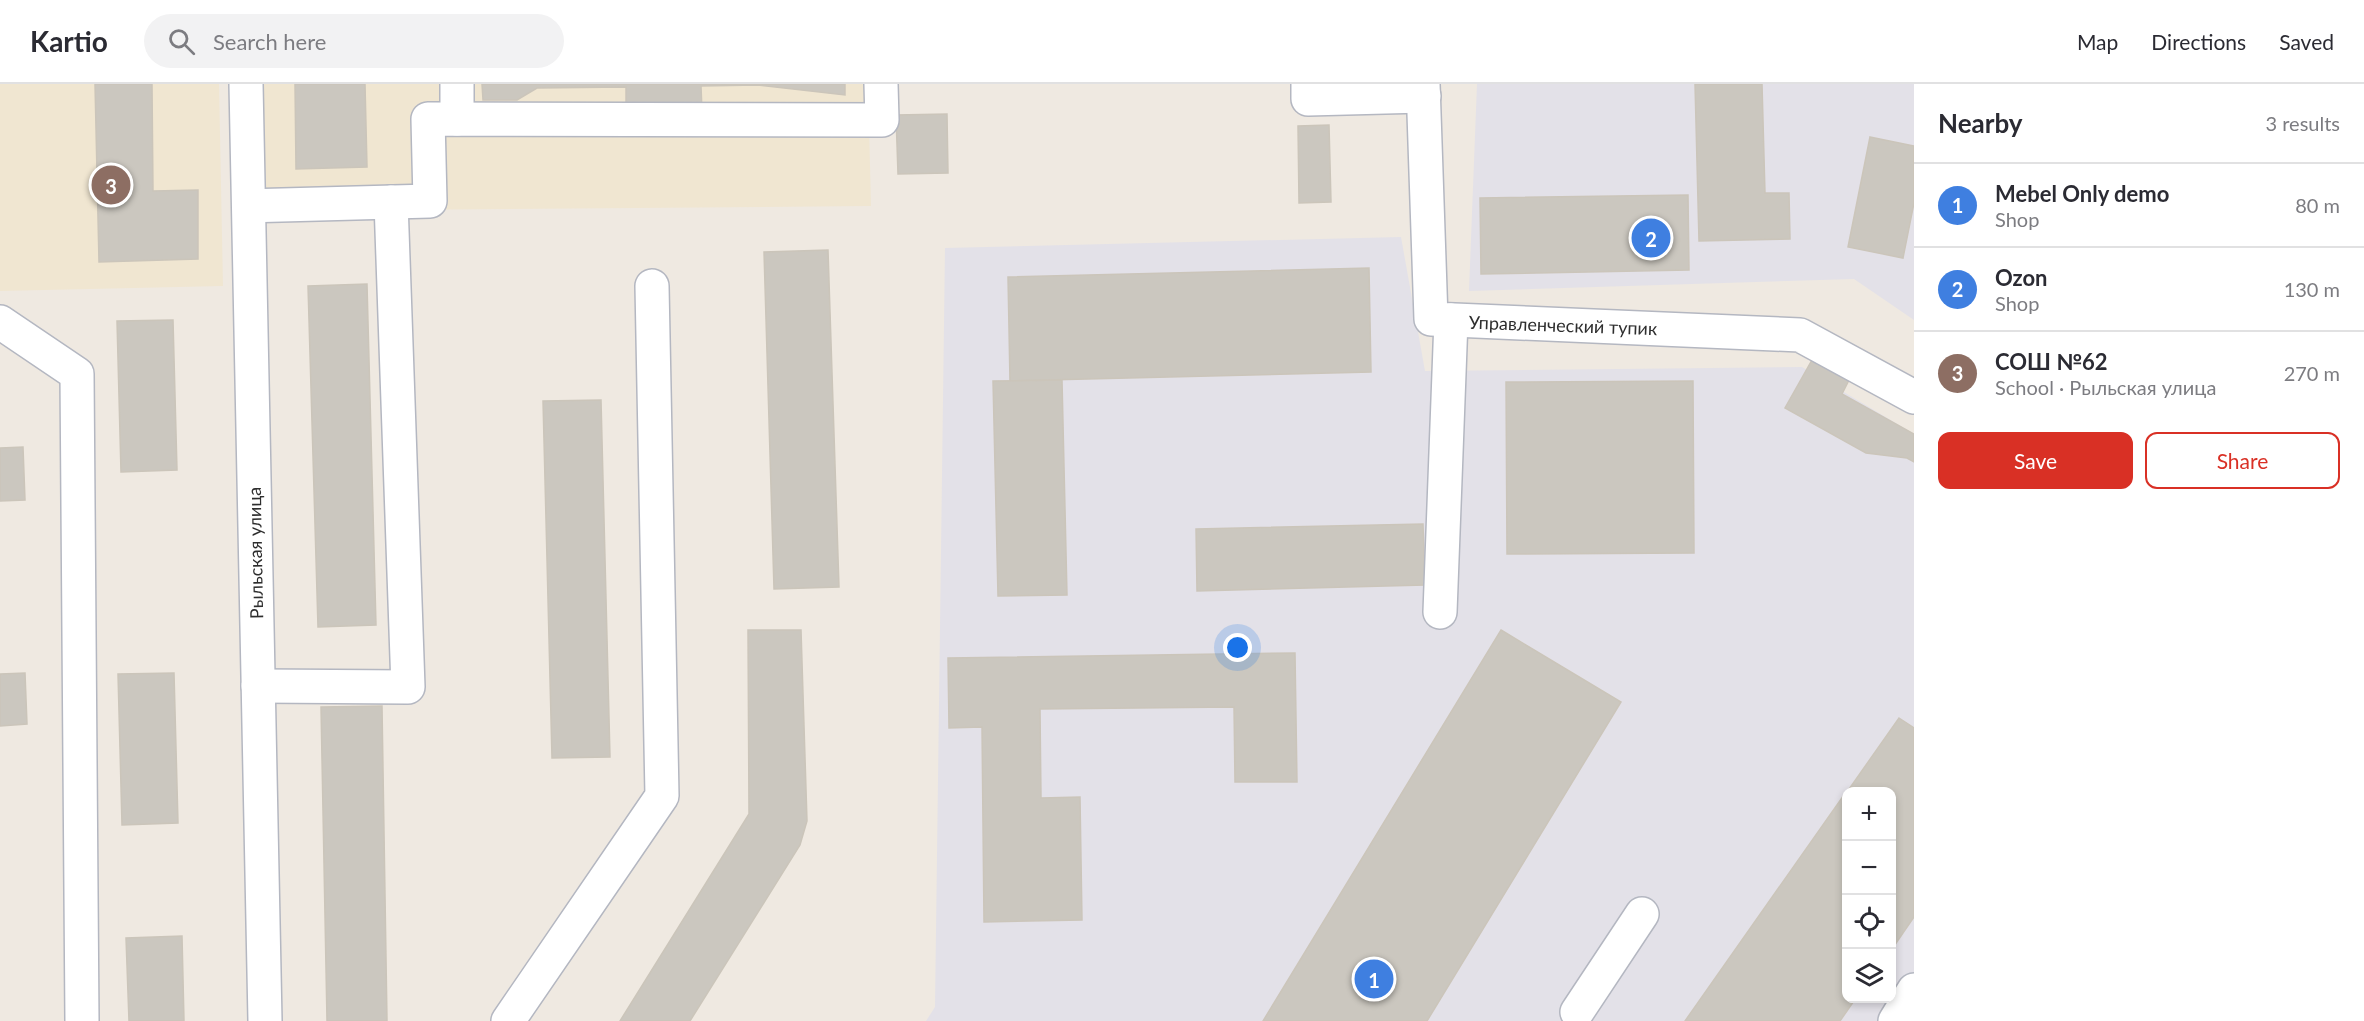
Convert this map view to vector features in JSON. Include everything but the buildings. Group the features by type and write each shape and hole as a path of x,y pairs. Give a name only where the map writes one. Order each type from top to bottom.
{"street":[{"name":"Рыльская улица","path":"246,84 265,1021"},
{"path":"457,84 457,119"},
{"path":"249,206 430,201 428,119 882,120 881,84"},
{"path":"1308,84 1308,99 1424,90"},
{"name":"Управленческий тупик","path":"1424,90 1431,319 1800,335 1914,397"},
{"path":"258,686 408,687 391,202"},
{"path":"508,1021 662,796 652,286"},
{"path":"1440,612 1450,320"},
{"path":"0,322 77,374 82,1021"},
{"path":"1580,1018 1642,914"},
{"path":"1895,1021 1914,990"}],"shaded area":[{"path":"0,84 219,84 223,286 0,291"},
{"path":"260,84 868,84 871,206 264,211"},
{"path":"1477,84 1914,84 1914,320 1854,279 1469,291"},
{"path":"1401,237 1425,371 1802,367 1914,434 1914,1021 926,1021 935,1007 945,248"}],"place":[{"name":"СОШ №62","path":"111,185"},
{"name":"Ozon","path":"1651,238"},
{"name":"Mebel Only demo","path":"1374,979"}]}
